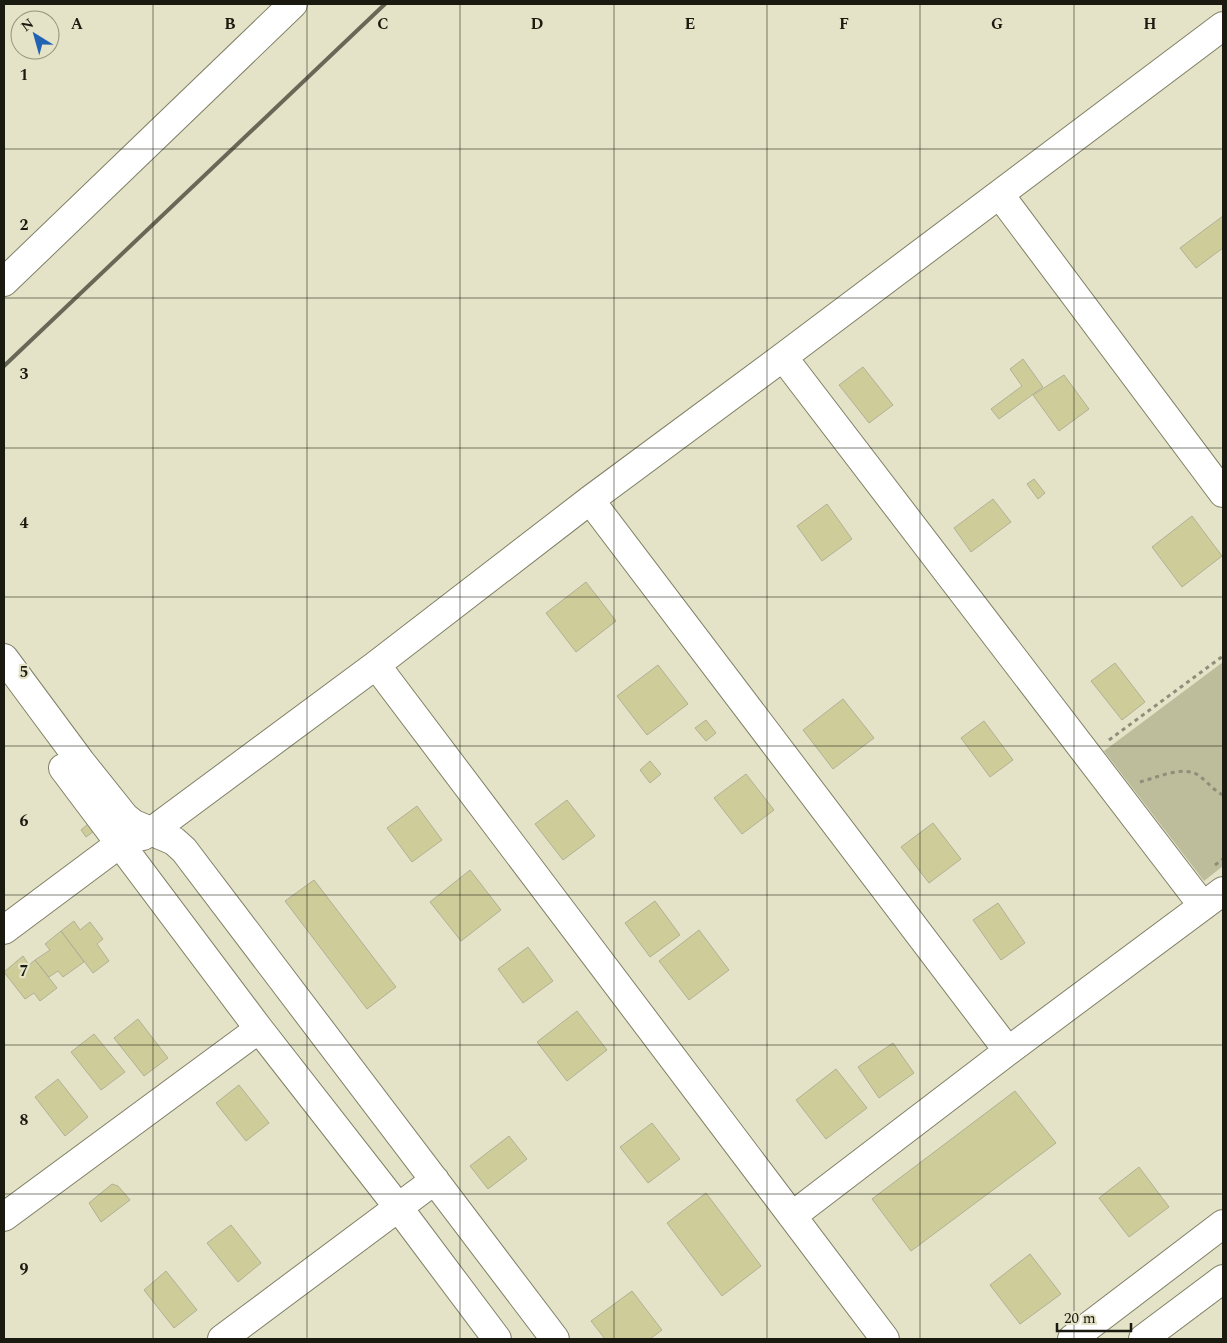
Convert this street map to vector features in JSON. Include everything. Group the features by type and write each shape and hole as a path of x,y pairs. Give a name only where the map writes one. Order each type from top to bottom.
{"street":[{"path":"5,280 293,4"},
{"path":"4,930 126,839 143,836 152,831 376,665 590,500 784,357 1223,26"},
{"path":"1000,194 1223,493"},
{"path":"784,357 1212,889 1008,1051 792,1216"},
{"path":"590,500 1008,1051"},
{"path":"4,658 81,762 124,816 134,824 174,841 184,850 555,1339"},
{"path":"376,665 885,1339"},
{"path":"4,689 258,1029 398,1207 497,1339"},
{"path":"4,1217 258,1029"},
{"path":"222,1339 435,1180"},
{"path":"1072,1339 1223,1224"},
{"path":"1144,1339 1223,1279"}],"path":[{"path":"1102,746 1223,656"},
{"path":"1138,782 1182,770 1190,771 1198,774 1223,795"},
{"path":"1212,889 1223,859"}],"green space":[{"path":"1223,662 1223,866 1204,881 1104,751"}],"building":[{"path":"1223,216 1223,248 1196,268 1180,248"},
{"path":"1023,359 1043,387 999,419 991,409 1022,386 1010,369"},
{"path":"863,367 893,405 869,423 839,385"},
{"path":"1064,375 1089,409 1059,431 1033,395"},
{"path":"1034,479 1045,493 1038,499 1027,484"},
{"path":"993,499 1011,522 971,552 954,528"},
{"path":"827,504 852,539 822,561 797,526"},
{"path":"1192,516 1222,556 1182,587 1152,547"},
{"path":"586,582 616,621 576,652 546,613"},
{"path":"1115,663 1145,702 1122,720 1091,681"},
{"path":"658,665 688,704 647,735 617,696"},
{"path":"843,699 874,738 833,769 803,730"},
{"path":"706,720 716,733 706,741 695,728"},
{"path":"984,721 1013,760 990,777 961,738"},
{"path":"650,761 661,774 650,783 640,770"},
{"path":"746,774 774,810 742,834 714,798"},
{"path":"567,800 595,836 563,860 535,824"},
{"path":"417,806 442,840 412,862 387,828"},
{"path":"933,823 961,859 929,883 901,847"},
{"path":"88,824 94,831 86,837 81,830"},
{"path":"470,870 501,910 461,941 430,902"},
{"path":"314,880 396,987 367,1009 285,901"},
{"path":"655,901 680,935 650,957 625,923"},
{"path":"998,903 1025,943 1001,960 973,920"},
{"path":"74,921 80,930 90,922 103,939 97,944 109,961 93,973 61,931"},
{"path":"699,930 729,970 689,1000 659,961"},
{"path":"61,931 84,962 63,977 58,971 49,977 35,960 50,950 45,944"},
{"path":"528,947 553,981 523,1003 498,969"},
{"path":"23,956 29,965 35,960 57,988 40,1001 34,993 25,999 4,972"},
{"path":"577,1011 607,1050 567,1081 537,1042"},
{"path":"138,1019 168,1058 144,1076 114,1038"},
{"path":"94,1034 125,1072 101,1090 71,1052"},
{"path":"893,1043 914,1073 879,1098 858,1067"},
{"path":"836,1069 867,1108 826,1139 796,1100"},
{"path":"58,1079 88,1117 65,1136 35,1097"},
{"path":"239,1085 269,1123 246,1141 216,1103"},
{"path":"1015,1091 1056,1143 911,1251 872,1199"},
{"path":"652,1123 680,1159 648,1183 620,1147"},
{"path":"509,1136 527,1159 488,1189 470,1166"},
{"path":"1139,1167 1169,1207 1129,1237 1099,1198"},
{"path":"112,1184 118,1186 130,1200 101,1222 89,1203"},
{"path":"706,1193 761,1266 722,1296 667,1223"},
{"path":"231,1225 261,1263 238,1282 207,1243"},
{"path":"1030,1254 1061,1294 1020,1324 990,1285"},
{"path":"166,1271 197,1310 174,1328 144,1290"},
{"path":"632,1291 662,1330 650,1339 605,1339 591,1321"}],"railway":[{"path":"4,366 385,4"}]}
